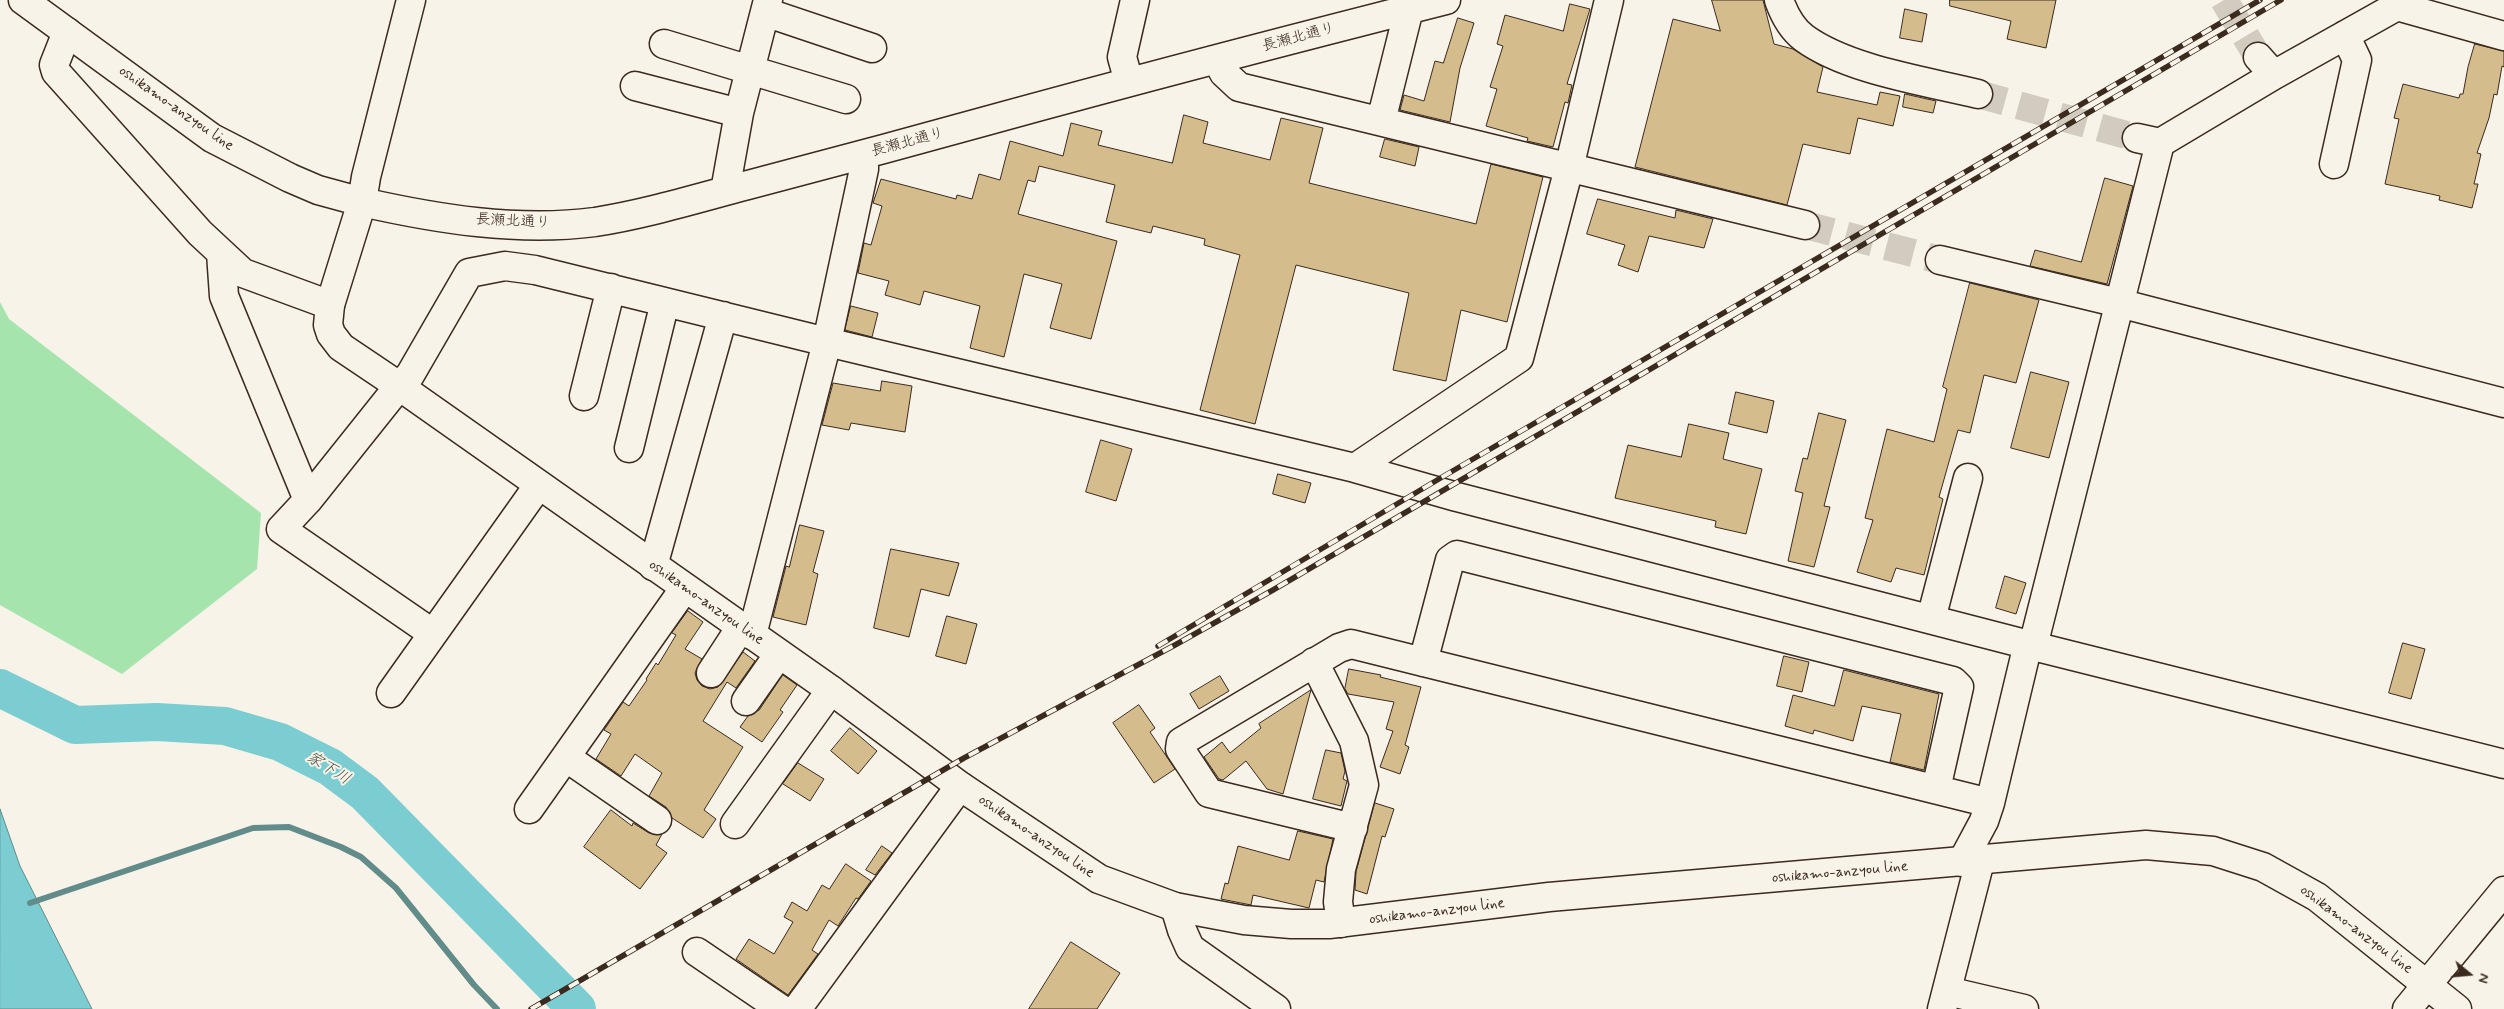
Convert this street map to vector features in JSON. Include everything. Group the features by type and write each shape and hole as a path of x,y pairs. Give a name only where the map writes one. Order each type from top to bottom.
{"street":[{"name":"oshikamo-anzyou line","path":"23,0 212,138 290,178 318,190 362,202 330,305 328,325 338,344 351,356 399,386 684,589 831,690 960,786 1099,880 1175,906 1244,920 1291,924 1342,923 1549,897 2146,845 2213,851 2263,867 2317,897 2427,983 2457,1009"},
{"path":"362,202 366,177 409,0"},
{"path":"1129,82 1122,58 1135,0"},
{"name":"長瀬北通り","path":"362,202 400,211 486,222 541,225 596,222 864,155 1129,82 1446,0"},
{"path":"1355,468 1519,358 1569,168 1609,0"},
{"path":"1779,0 1791,24 1803,37 1848,61 1978,94"},
{"path":"725,191 739,113 766,6 872,48"},
{"path":"2024,1009 1944,1000 1971,861 1990,803 2119,304 2148,140 2266,66 2345,35 2397,6 2504,36"},
{"path":"1382,121 1409,10"},
{"path":"67,32 54,65 56,72 200,233 243,272 330,305"},
{"path":"2334,164 2357,60 2345,35"},
{"path":"664,44 846,99"},
{"path":"1217,60 1224,73 1239,87 1805,226"},
{"path":"635,86 739,113"},
{"path":"711,673 746,631 827,342 864,169 864,155"},
{"path":"221,253 224,296 308,500"},
{"path":"1940,260 2504,403"},
{"path":"432,633 281,530 308,500 399,386 410,375 469,273 505,266 535,270 611,288 827,342 1355,468 1457,498 2504,764"},
{"path":"584,396 611,288"},
{"path":"629,448 665,302"},
{"path":"653,566 723,316"},
{"path":"1931,619 1968,478"},
{"path":"391,693 538,486"},
{"path":"1423,662 1450,560 1457,555 1953,681 1959,687 1936,789"},
{"path":"529,810 684,589"},
{"path":"1353,828 1209,793 1180,749 1180,742 1314,662 1339,648 1351,644 1990,803"},
{"path":"746,701 779,654"},
{"path":"1314,662 1354,741 1364,785 1340,869 1338,902 1342,923"},
{"path":"735,824 831,690"},
{"path":"567,758 657,820"},
{"path":"796,1009 960,786"},
{"path":"1175,906 1190,948 1276,1009"},
{"path":"2407,1009 2427,983 2499,907"},
{"path":"697,952 781,1009"}],"green space":[{"path":"0,302 9,319 261,513 257,569 122,674 0,605"}],"water":[{"path":"0,809 20,866 92,1009 0,1009"}],"building":[{"path":"1712,0 1763,0 1774,44 1793,49 1823,67 1817,92 1877,105 1880,92 1900,96 1893,126 1858,118 1850,154 1803,144 1787,205 1635,167 1673,19 1720,31"},
{"path":"1950,0 2056,0 2046,48 2007,39 2011,21 1950,6"},
{"path":"1570,4 1590,9 1567,84 1572,85 1568,103 1565,102 1553,147 1527,141 1528,138 1486,126 1497,89 1490,87 1503,46 1497,44 1505,15 1563,31"},
{"path":"1905,9 1927,14 1922,42 1900,38"},
{"path":"1458,18 1474,23 1460,68 1450,122 1400,110 1404,95 1424,101 1435,61 1443,63"},
{"path":"2475,44 2504,51 2504,67 2502,66 2497,95 2494,94 2489,118 2477,153 2481,154 2474,184 2478,184 2472,208 2439,200 2440,196 2385,184 2399,119 2394,118 2403,84 2459,98 2460,94 2463,94"},
{"path":"1905,94 1936,101 1933,113 1903,107"},
{"path":"1184,115 1208,122 1203,143 1270,160 1281,118 1323,128 1309,183 1476,224 1491,164 1543,177 1507,322 1461,310 1446,381 1393,370 1409,293 1296,265 1255,424 1200,410 1240,255 1204,245 1205,239 1153,226 1151,233 1106,222 1115,185 1039,166 1035,182 1028,180 1018,214 1117,241 1091,339 1050,328 1062,284 1024,274 1004,357 970,348 980,306 924,291 920,305 885,295 889,281 858,273 864,243 871,245 882,206 873,203 881,179 956,199 957,195 972,199 979,174 1000,180 1010,141 1063,156 1071,123 1102,131 1098,145 1172,163"},
{"path":"1385,139 1419,147 1415,166 1380,157"},
{"path":"2105,178 2133,186 2107,284 2030,266 2035,250 2081,262"},
{"path":"1598,199 1675,218 1676,210 1713,219 1704,248 1649,236 1638,272 1618,265 1625,245 1587,234"},
{"path":"1970,283 2039,300 2016,383 1984,375 1970,433 1958,430 1939,497 1943,499 1924,575 1896,568 1891,582 1857,572 1873,520 1865,518 1887,429 1934,442 1947,389 1943,387"},
{"path":"851,306 878,313 872,337 845,330"},
{"path":"2031,372 2069,382 2049,458 2011,448"},
{"path":"882,381 912,386 905,432 851,423 849,430 822,425 833,383 880,391"},
{"path":"1736,392 1774,401 1767,433 1729,424"},
{"path":"1819,413 1846,420 1824,506 1830,507 1814,567 1788,561 1803,493 1795,491 1803,458 1807,459"},
{"path":"1689,424 1729,433 1723,459 1762,469 1746,534 1715,527 1716,521 1615,498 1628,445 1681,457"},
{"path":"1101,440 1132,449 1116,501 1086,492"},
{"path":"1278,474 1311,483 1305,503 1273,494"},
{"path":"800,525 824,531 813,572 818,574 806,625 773,617 786,566 789,567"},
{"path":"891,549 959,563 949,596 921,589 909,637 874,628"},
{"path":"2005,576 2026,583 2016,614 1996,608"},
{"path":"688,611 703,622 685,649 702,659 695,673 697,680 702,686 710,689 718,687 743,652 755,661 736,688 727,682 703,721 743,747 704,810 716,819 703,838 672,818 666,807 649,796 662,773 635,754 621,776 596,759 611,734 604,730 623,702 629,706 656,663 658,665 676,635 672,633"},
{"path":"947,616 977,624 966,664 936,656"},
{"path":"2403,643 2425,649 2411,699 2389,693"},
{"path":"1784,656 1809,662 1802,692 1777,686"},
{"path":"1349,669 1381,675 1380,677 1421,687 1405,745 1409,747 1400,774 1380,767 1393,731 1386,729 1394,702 1348,694 1345,689"},
{"path":"1844,670 1939,694 1924,770 1890,762 1901,714 1862,706 1853,741 1814,730 1813,734 1785,726 1793,695 1834,706"},
{"path":"783,675 797,685 780,710 783,712 762,742 740,727 748,716 759,710"},
{"path":"1220,676 1229,691 1199,709 1190,694"},
{"path":"1311,690 1283,794 1267,789 1246,761 1223,780 1219,779 1204,757 1222,742 1230,753 1261,728 1259,724"},
{"path":"1139,705 1155,728 1150,732 1175,769 1154,783 1113,723"},
{"path":"850,728 877,751 858,774 831,751"},
{"path":"1326,750 1341,753 1345,771 1343,779 1347,781 1341,806 1313,799"},
{"path":"798,763 824,779 810,801 783,784"},
{"path":"1375,803 1394,809 1385,837 1382,836 1367,894 1355,890 1356,872"},
{"path":"611,810 632,826 633,823 649,833 662,834 656,845 667,853 640,889 584,847"},
{"path":"1298,831 1333,839 1324,882 1316,880 1309,908 1253,895 1251,905 1221,899 1225,883 1228,884 1238,846 1289,860"},
{"path":"882,846 892,853 875,875 866,870"},
{"path":"846,864 871,881 858,899 856,898 838,926 829,920 812,950 818,954 788,995 736,959 749,939 774,954 793,922 784,917 792,902 807,911 822,885 829,889"},
{"path":"1071,942 1120,973 1097,1009 1029,1009"}],"waterway":[{"name":"家下川","path":"0,688 75,725 157,722 225,726 280,742 330,767 365,793 577,1009"},
{"path":"30,903 253,828 289,827 341,847 361,857 396,888 474,985 497,1009"}],"tunnel":[{"path":"2224,0 2258,57"},
{"path":"1978,94 2137,138"},
{"path":"1805,225 1940,260"}],"railway":[{"path":"1158,646 1444,476 2260,0"},
{"path":"531,1009 964,758 1175,645 1273,590 2281,0"}]}
